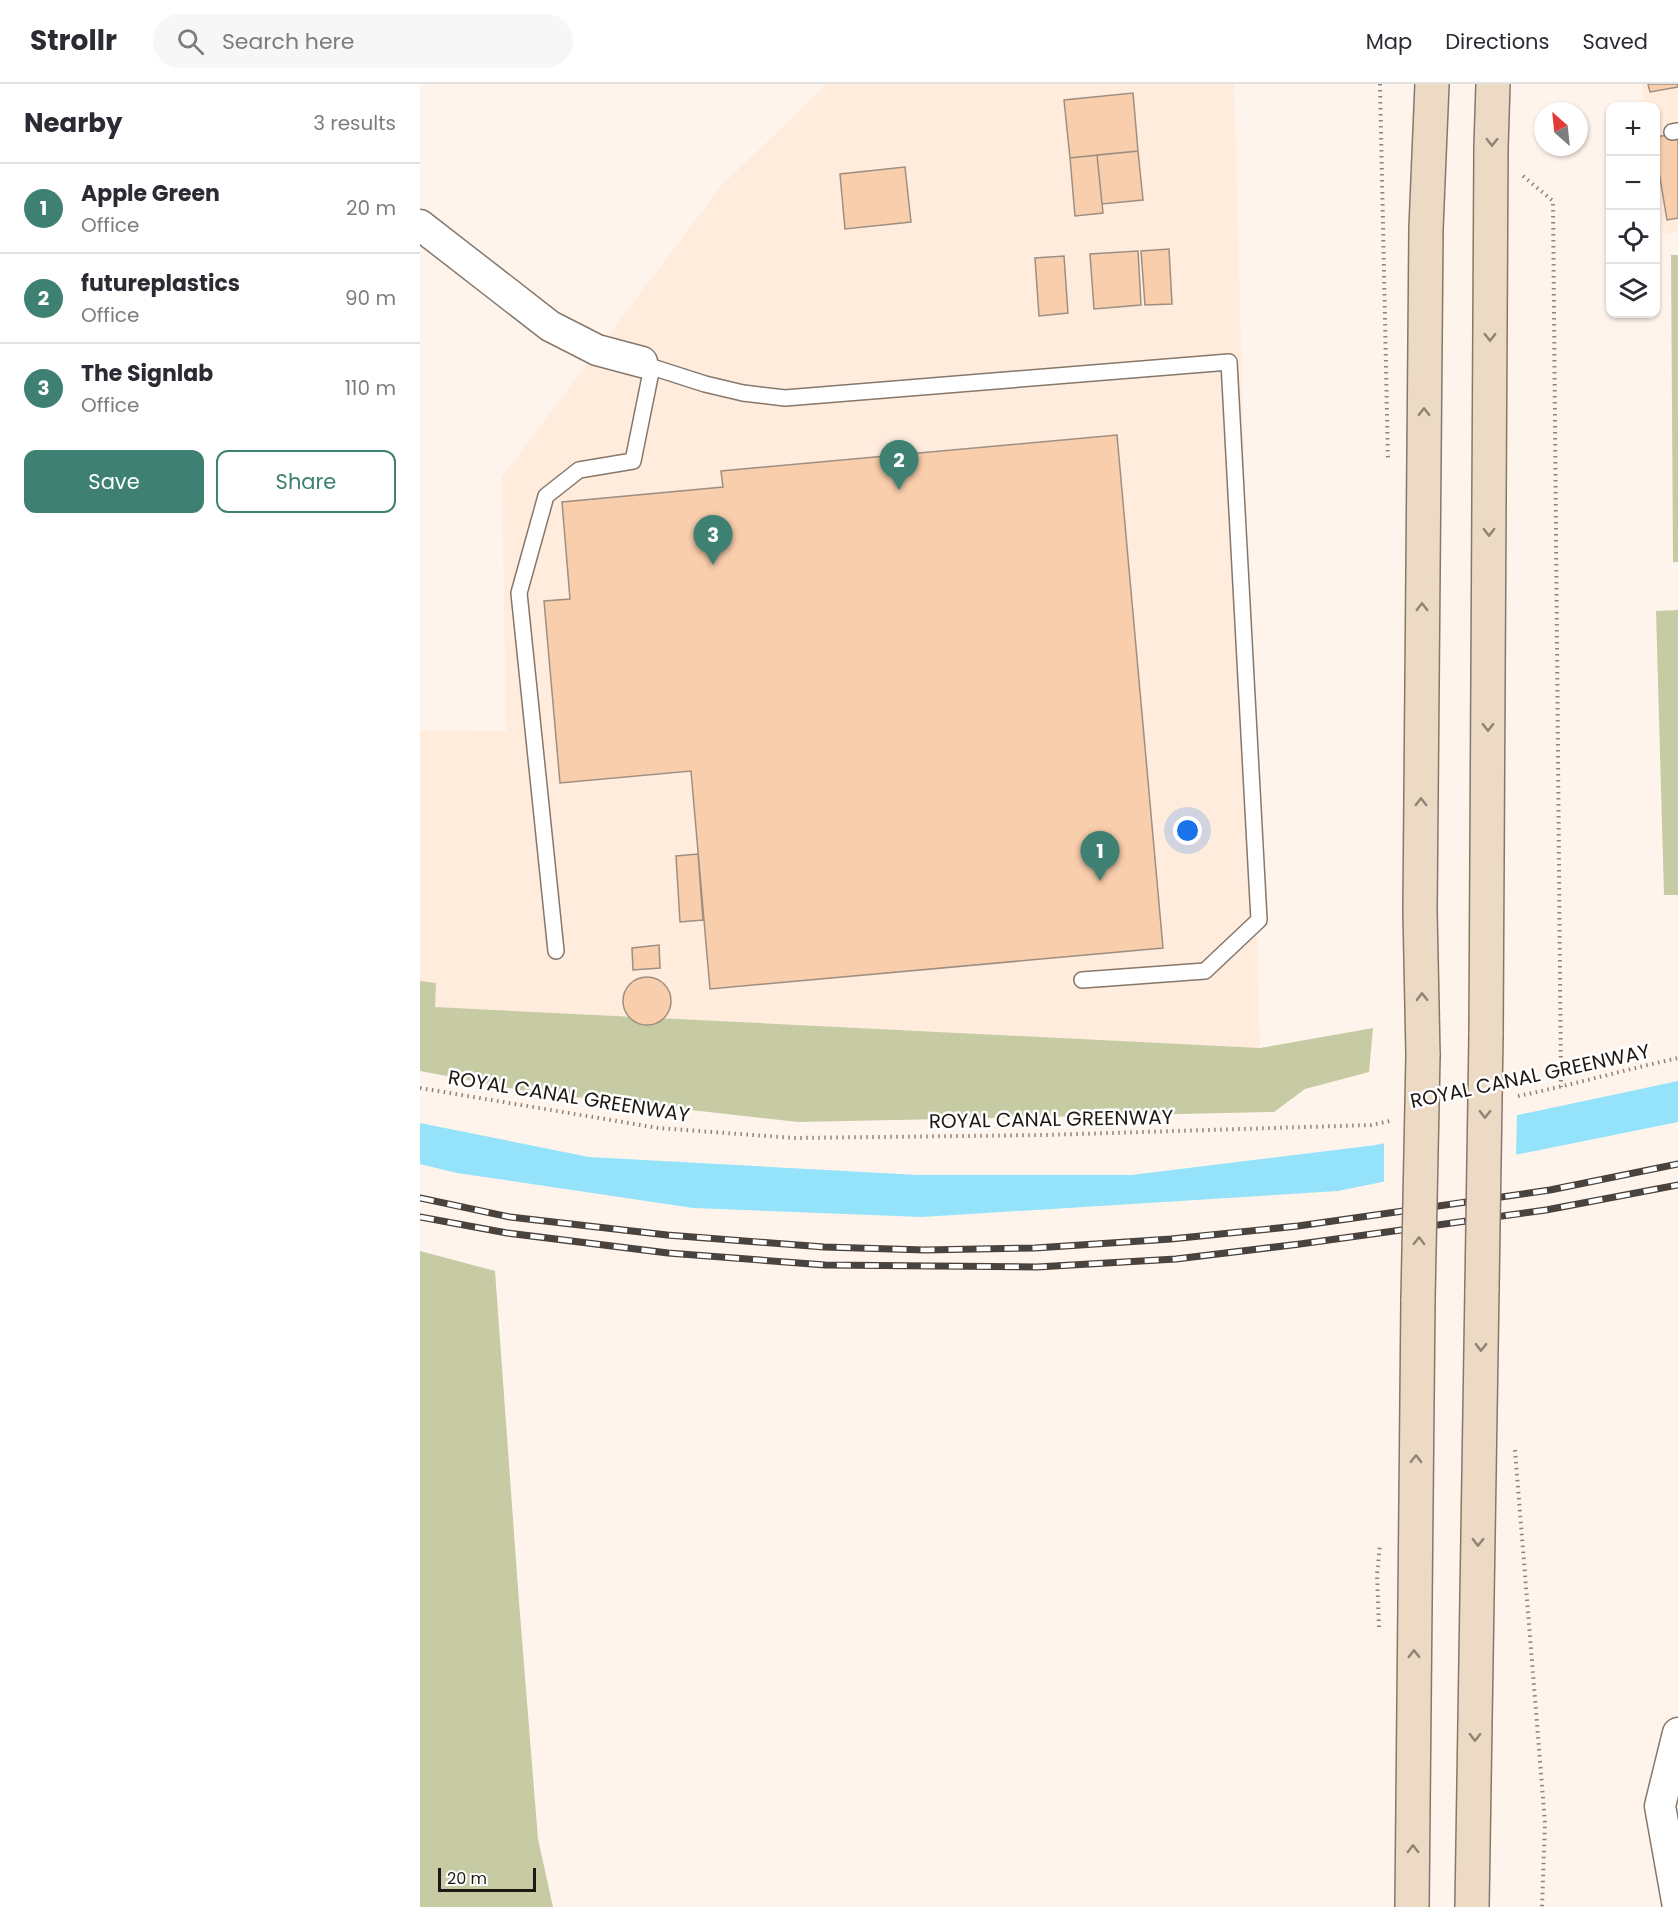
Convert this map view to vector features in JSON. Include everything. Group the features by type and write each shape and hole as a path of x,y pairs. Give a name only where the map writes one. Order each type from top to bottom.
{"main road":[{"path":"1412,1907 1418,1299 1423,1055 1420,899 1425,240 1432,84"},
{"path":"1472,1907 1486,1035 1493,84"}],"street":[{"path":"420,225 550,326 597,350 647,364"},
{"path":"1678,1733 1659,1806 1678,1907"}],"lane":[{"path":"556,951 519,593 546,496 579,470 633,461 647,364 705,384 743,393 785,398 1229,362 1258,920 1204,971 1082,980"}],"path":[{"path":"1521,175 1553,201 1561,1087"},
{"name":"ROYAL CANAL GREENWAY","path":"1516,1096 1678,1058"},
{"name":"ROYAL CANAL GREENWAY","path":"420,1088 658,1128 794,1138 1045,1135 1371,1125 1393,1121"},
{"path":"1515,1447 1545,1823 1542,1907"}],"shaded area":[{"path":"827,84 1234,84 1260,1048 434,1007 436,983 420,981 420,730 506,731 502,477 721,186"},
{"path":"1642,84 1678,84 1678,231 1663,234 1660,212 1660,102 1644,102"}],"green space":[{"path":"1671,255 1678,255 1678,562 1673,562"},
{"path":"1678,610 1678,895 1664,895 1656,611"},
{"path":"420,981 436,983 435,1007 1260,1048 1373,1028 1369,1072 1305,1089 1274,1112 798,1122 531,1092 420,1071"},
{"path":"420,1251 495,1271 538,1839 553,1907 420,1907"}],"water":[{"path":"1678,1081 1678,1122 1338,1191 922,1217 693,1208 457,1173 420,1164 420,1123 589,1157 919,1175 1131,1175 1376,1145"}],"pier":[{"path":"1517,1112 1516,1158 1384,1185 1384,1140"}],"building":[{"path":"1648,84 1678,84 1678,87 1650,92"},
{"path":"1133,93 1138,151 1070,158 1064,100"},
{"path":"1678,133 1678,218 1667,220 1660,178 1660,136"},
{"path":"1138,151 1143,200 1102,204 1097,155"},
{"path":"1097,155 1103,213 1075,216 1070,158"},
{"path":"905,167 911,222 845,229 840,174"},
{"path":"1169,249 1172,304 1145,305 1141,251"},
{"path":"1138,251 1141,305 1094,309 1090,254"},
{"path":"1064,256 1068,313 1039,316 1035,258"},
{"path":"1117,435 1163,948 710,989 691,771 560,783 544,601 570,599 562,502 723,487 721,471"},
{"path":"698,854 703,920 680,922 676,856"},
{"path":"659,945 660,968 633,970 632,948"},
{"path":"647,977 664,984 671,1001 664,1018 647,1025 630,1018 623,1001 630,984"}],"railway":[{"path":"420,1198 510,1217 667,1235 824,1247 925,1250 1035,1248 1171,1239 1298,1226 1550,1190 1678,1164"},
{"path":"420,1217 507,1233 668,1253 825,1265 1037,1267 1176,1259 1300,1244 1546,1210 1678,1185"}],"place":[{"name":"futureplastics","path":"899,490"},
{"name":"The Signlab","path":"713,565"},
{"name":"Apple Green","path":"1100,881"}]}
